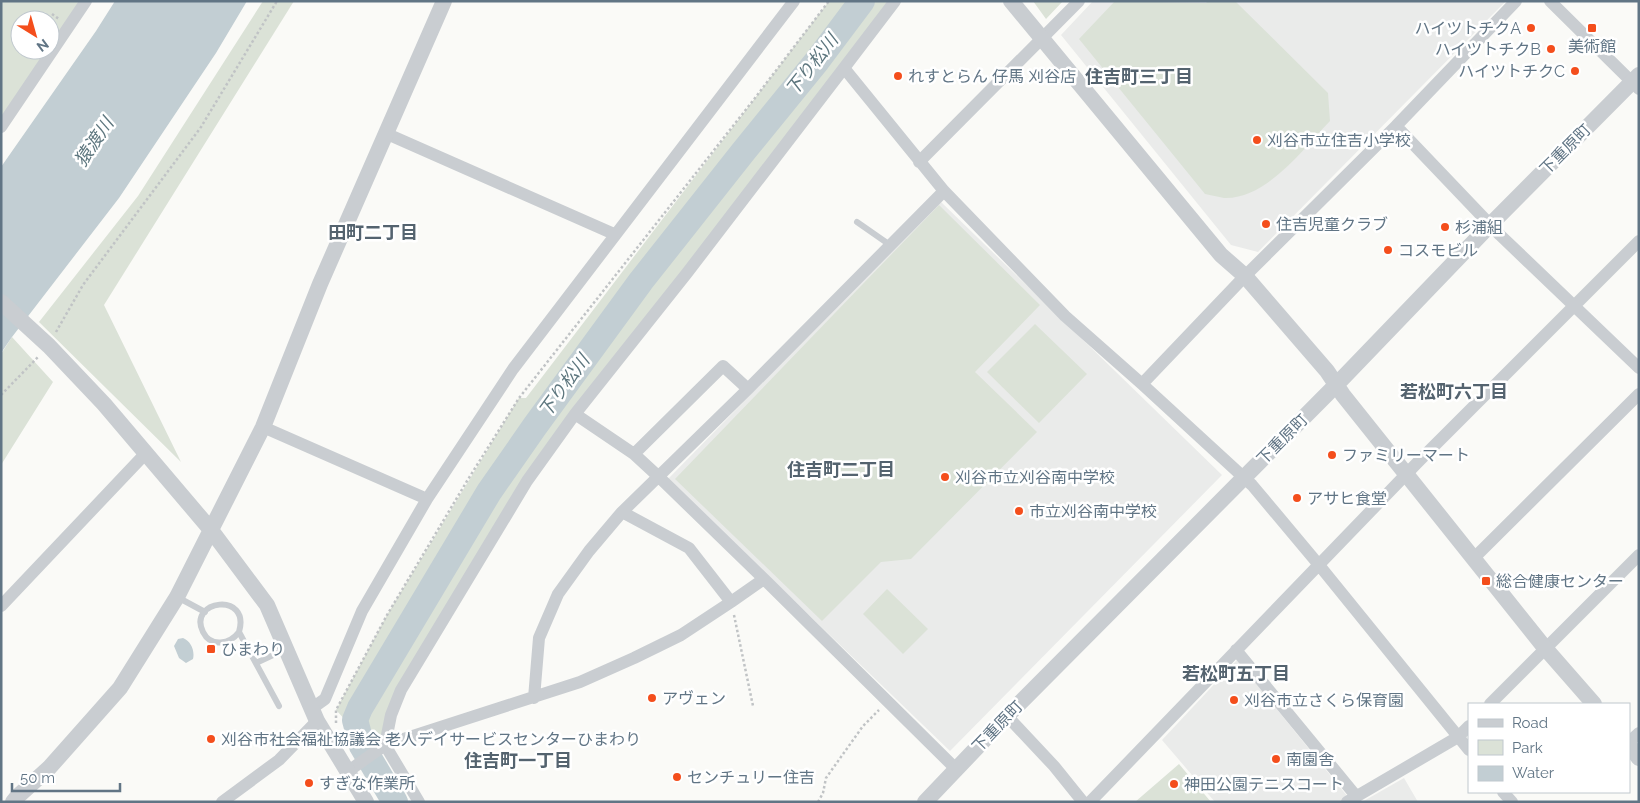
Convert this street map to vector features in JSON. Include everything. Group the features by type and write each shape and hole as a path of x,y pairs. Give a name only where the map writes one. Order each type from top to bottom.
{"street":[{"path":"1,127 86,1"},
{"path":"18,800 120,688 178,597 263,427 320,284 444,1"},
{"path":"222,802 279,760 314,715 325,699 362,611 427,499 513,369 614,234 794,1"},
{"path":"419,802 385,745 391,715 401,690 527,481 575,414 687,273 894,1"},
{"path":"1011,1 1221,255 1244,276 1327,371 1336,385 1545,648 1593,703"},
{"path":"919,162 1079,1"},
{"path":"1142,384 1244,276 1396,126 1516,1"},
{"path":"1550,1 1636,82"},
{"path":"844,68 944,191 1065,316 1252,486 1319,565 1468,749"},
{"name":"下重原町","path":"925,802 1007,716 1336,385 1490,225 1636,82"},
{"path":"1396,126 1490,225 1639,368"},
{"path":"385,133 614,234"},
{"path":"534,698 539,638 558,594 589,551 622,512 660,478 944,191"},
{"path":"1090,802 1407,474 1639,241"},
{"path":"1,302 49,346 104,404 211,530 268,605 314,715 366,802"},
{"path":"634,454 723,366 748,390"},
{"path":"1474,558 1639,394"},
{"path":"575,414 634,454 660,478 956,769"},
{"path":"263,427 427,499"},
{"path":"1,606 146,453"},
{"path":"622,512 689,548 731,602"},
{"path":"1491,703 1639,555"},
{"path":"347,772 385,745 580,682 634,658 681,635 764,579"},
{"path":"1236,650 1352,799 1458,737 1468,727"},
{"path":"1007,716 1054,766 1083,802"},
{"path":"1630,743 1639,733"},
{"path":"1630,745 1639,758"}],"lane":[{"path":"857,222 890,245"},
{"path":"178,597 205,612"},
{"path":"217,604 231,606 240,618 239,632 228,642 214,642 203,633 201,626 205,612 217,604"},
{"path":"239,632 279,706"},
{"path":"256,663 286,649"}],"path":[{"path":"1,395 49,346 83,286 200,127 277,1"},
{"path":"336,726 336,710 378,631 467,481 519,398 829,1"},
{"path":"731,602 753,706"},
{"path":"818,802 826,778 863,726 888,702"}],"shaded area":[{"name":"刈谷市立住吉小学校","path":"1093,1 1506,1 1258,252 1231,245 1061,35"},
{"name":"刈谷市立刈谷南中学校","path":"940,201 1222,475 950,751 668,479"},
{"name":"刈谷市立さくら保育園","path":"1237,660 1352,802 1215,802 1162,740"},
{"path":"1404,778 1418,802 1362,802"}],"green space":[{"path":"1,1 80,1 60,32 60,10 10,10 10,60 41,60 1,120"},
{"path":"263,1 294,1 104,305 181,462 39,322 138,196"},
{"path":"829,1 895,1 579,409 401,690 385,745 375,752 336,710 387,615 519,398 526,398"},
{"path":"1033,1 1063,1 1046,19"},
{"path":"1115,1 1206,3 1208,1 1235,1 1328,93 1330,121 1283,171 1254,191 1240,196 1224,198 1205,194 1079,39"},
{"path":"939,205 1040,305 975,372 1037,432 911,559 881,562 822,621 675,479"},
{"path":"1035,324 1087,374 1039,423 987,372"},
{"path":"12,337 53,382 1,465 1,354"},
{"path":"887,589 928,629 903,654 863,614"},
{"name":"神田公園テニスコート","path":"1179,764 1211,802 1135,802"}],"water":[{"name":"猿渡川","path":"115,1 247,1 216,53 119,198 1,353 1,167"},
{"path":"183,638 192,647 193,653 193,659 186,663 179,658 174,646 178,639"}],"waterway":[{"name":"下り松川","path":"395,802 362,746 355,720 360,708 489,492 535,426 641,281 817,61 862,1"}],"place":[{"name":"ハイツトチクA","path":"1531,28"},
{"name":"美術館","path":"1592,28"},
{"name":"ハイツトチクB","path":"1551,49"},
{"name":"ハイツトチクC","path":"1575,71"},
{"name":"れすとらん 仔馬 刈谷店","path":"898,76"},
{"name":"刈谷市立住吉小学校","path":"1257,140"},
{"name":"住吉児童クラブ","path":"1266,224"},
{"name":"杉浦組","path":"1445,227"},
{"name":"コスモビル","path":"1388,250"},
{"name":"ファミリーマート","path":"1332,455"},
{"name":"刈谷市立刈谷南中学校","path":"945,477"},
{"name":"アサヒ食堂","path":"1297,498"},
{"name":"市立刈谷南中学校","path":"1019,511"},
{"name":"総合健康センター","path":"1486,581"},
{"name":"ひまわり","path":"211,649"},
{"name":"アヴェン","path":"652,698"},
{"name":"刈谷市立さくら保育園","path":"1234,700"},
{"name":"刈谷市社会福祉協議会 老人デイサービスセンターひまわり","path":"211,739"},
{"name":"南園舎","path":"1276,759"},
{"name":"センチュリー住吉","path":"677,777"},
{"name":"すぎな作業所","path":"309,783"},
{"name":"神田公園テニスコート","path":"1174,784"}],"district":[{"name":"住吉町三丁目","path":"1139,77"},
{"name":"田町二丁目","path":"373,233"},
{"name":"若松町六丁目","path":"1454,392"},
{"name":"住吉町二丁目","path":"841,470"},
{"name":"若松町五丁目","path":"1236,674"},
{"name":"住吉町一丁目","path":"518,761"}]}
